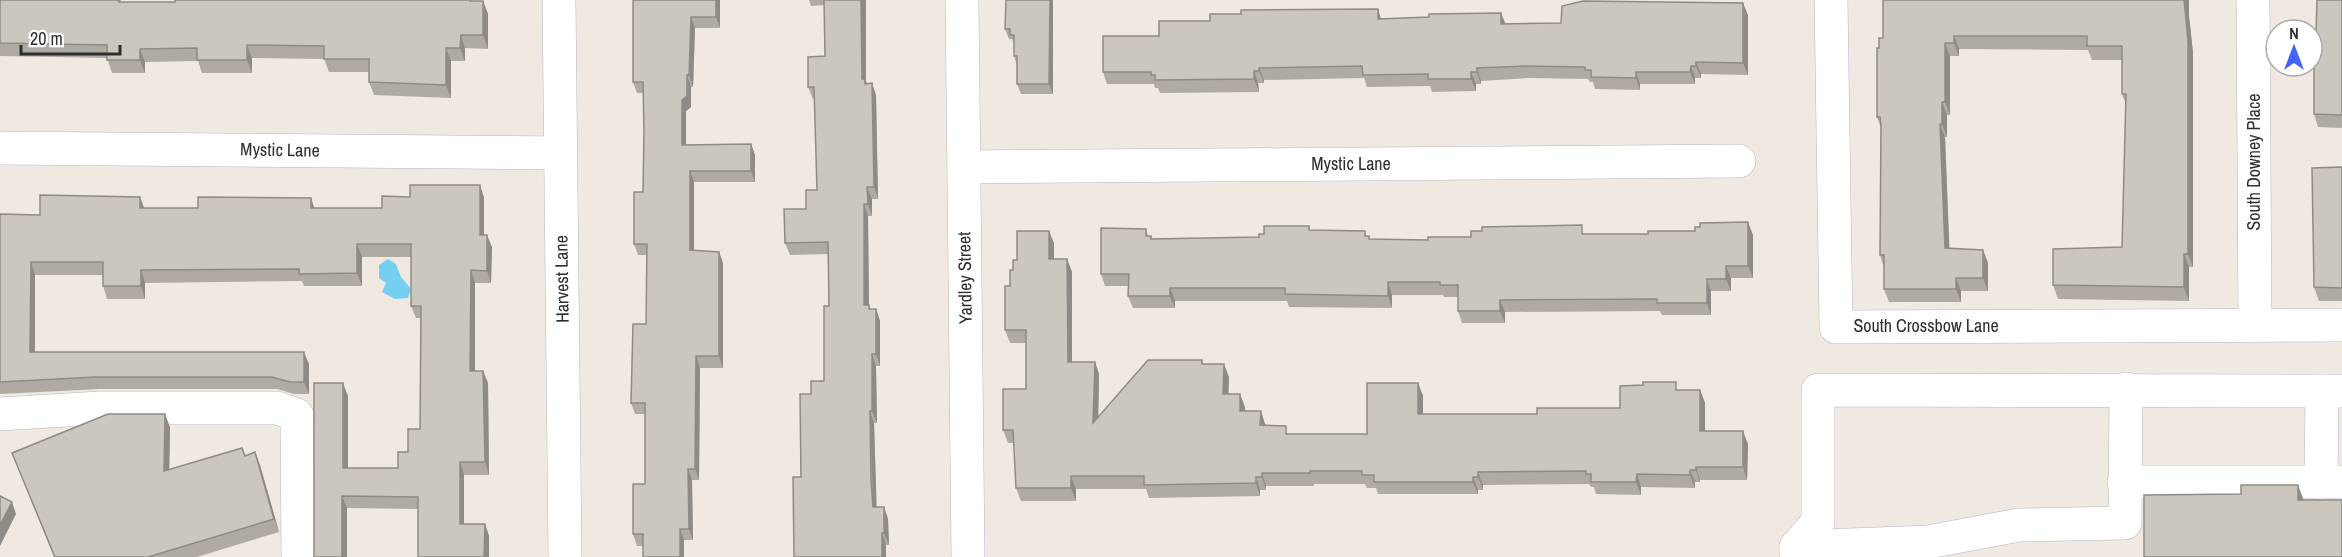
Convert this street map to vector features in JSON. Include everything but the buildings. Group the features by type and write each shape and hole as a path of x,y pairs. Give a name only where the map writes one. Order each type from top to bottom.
{"street":[{"name":"Harvest Lane","path":"560,0 566,557"},
{"name":"Yardley Street","path":"962,0 968,557"},
{"name":"South Crossbow Lane","path":"1831,0 1836,327 2342,325"},
{"name":"South Downey Place","path":"2253,0 2254,325"},
{"name":"Mystic Lane","path":"0,148 561,153"},
{"name":"Mystic Lane","path":"964,167 1739,161"},
{"path":"1796,552 1928,542 2019,525 2125,523 2126,389"},
{"path":"1796,552 1818,522 1818,390 2332,391 2331,482 2124,482"},
{"path":"0,414 100,408 277,408 297,415 298,557"}],"water":[{"path":"388,259 396,264 401,277 411,289 408,298 395,299 382,292 386,283 379,278 379,265"}]}
